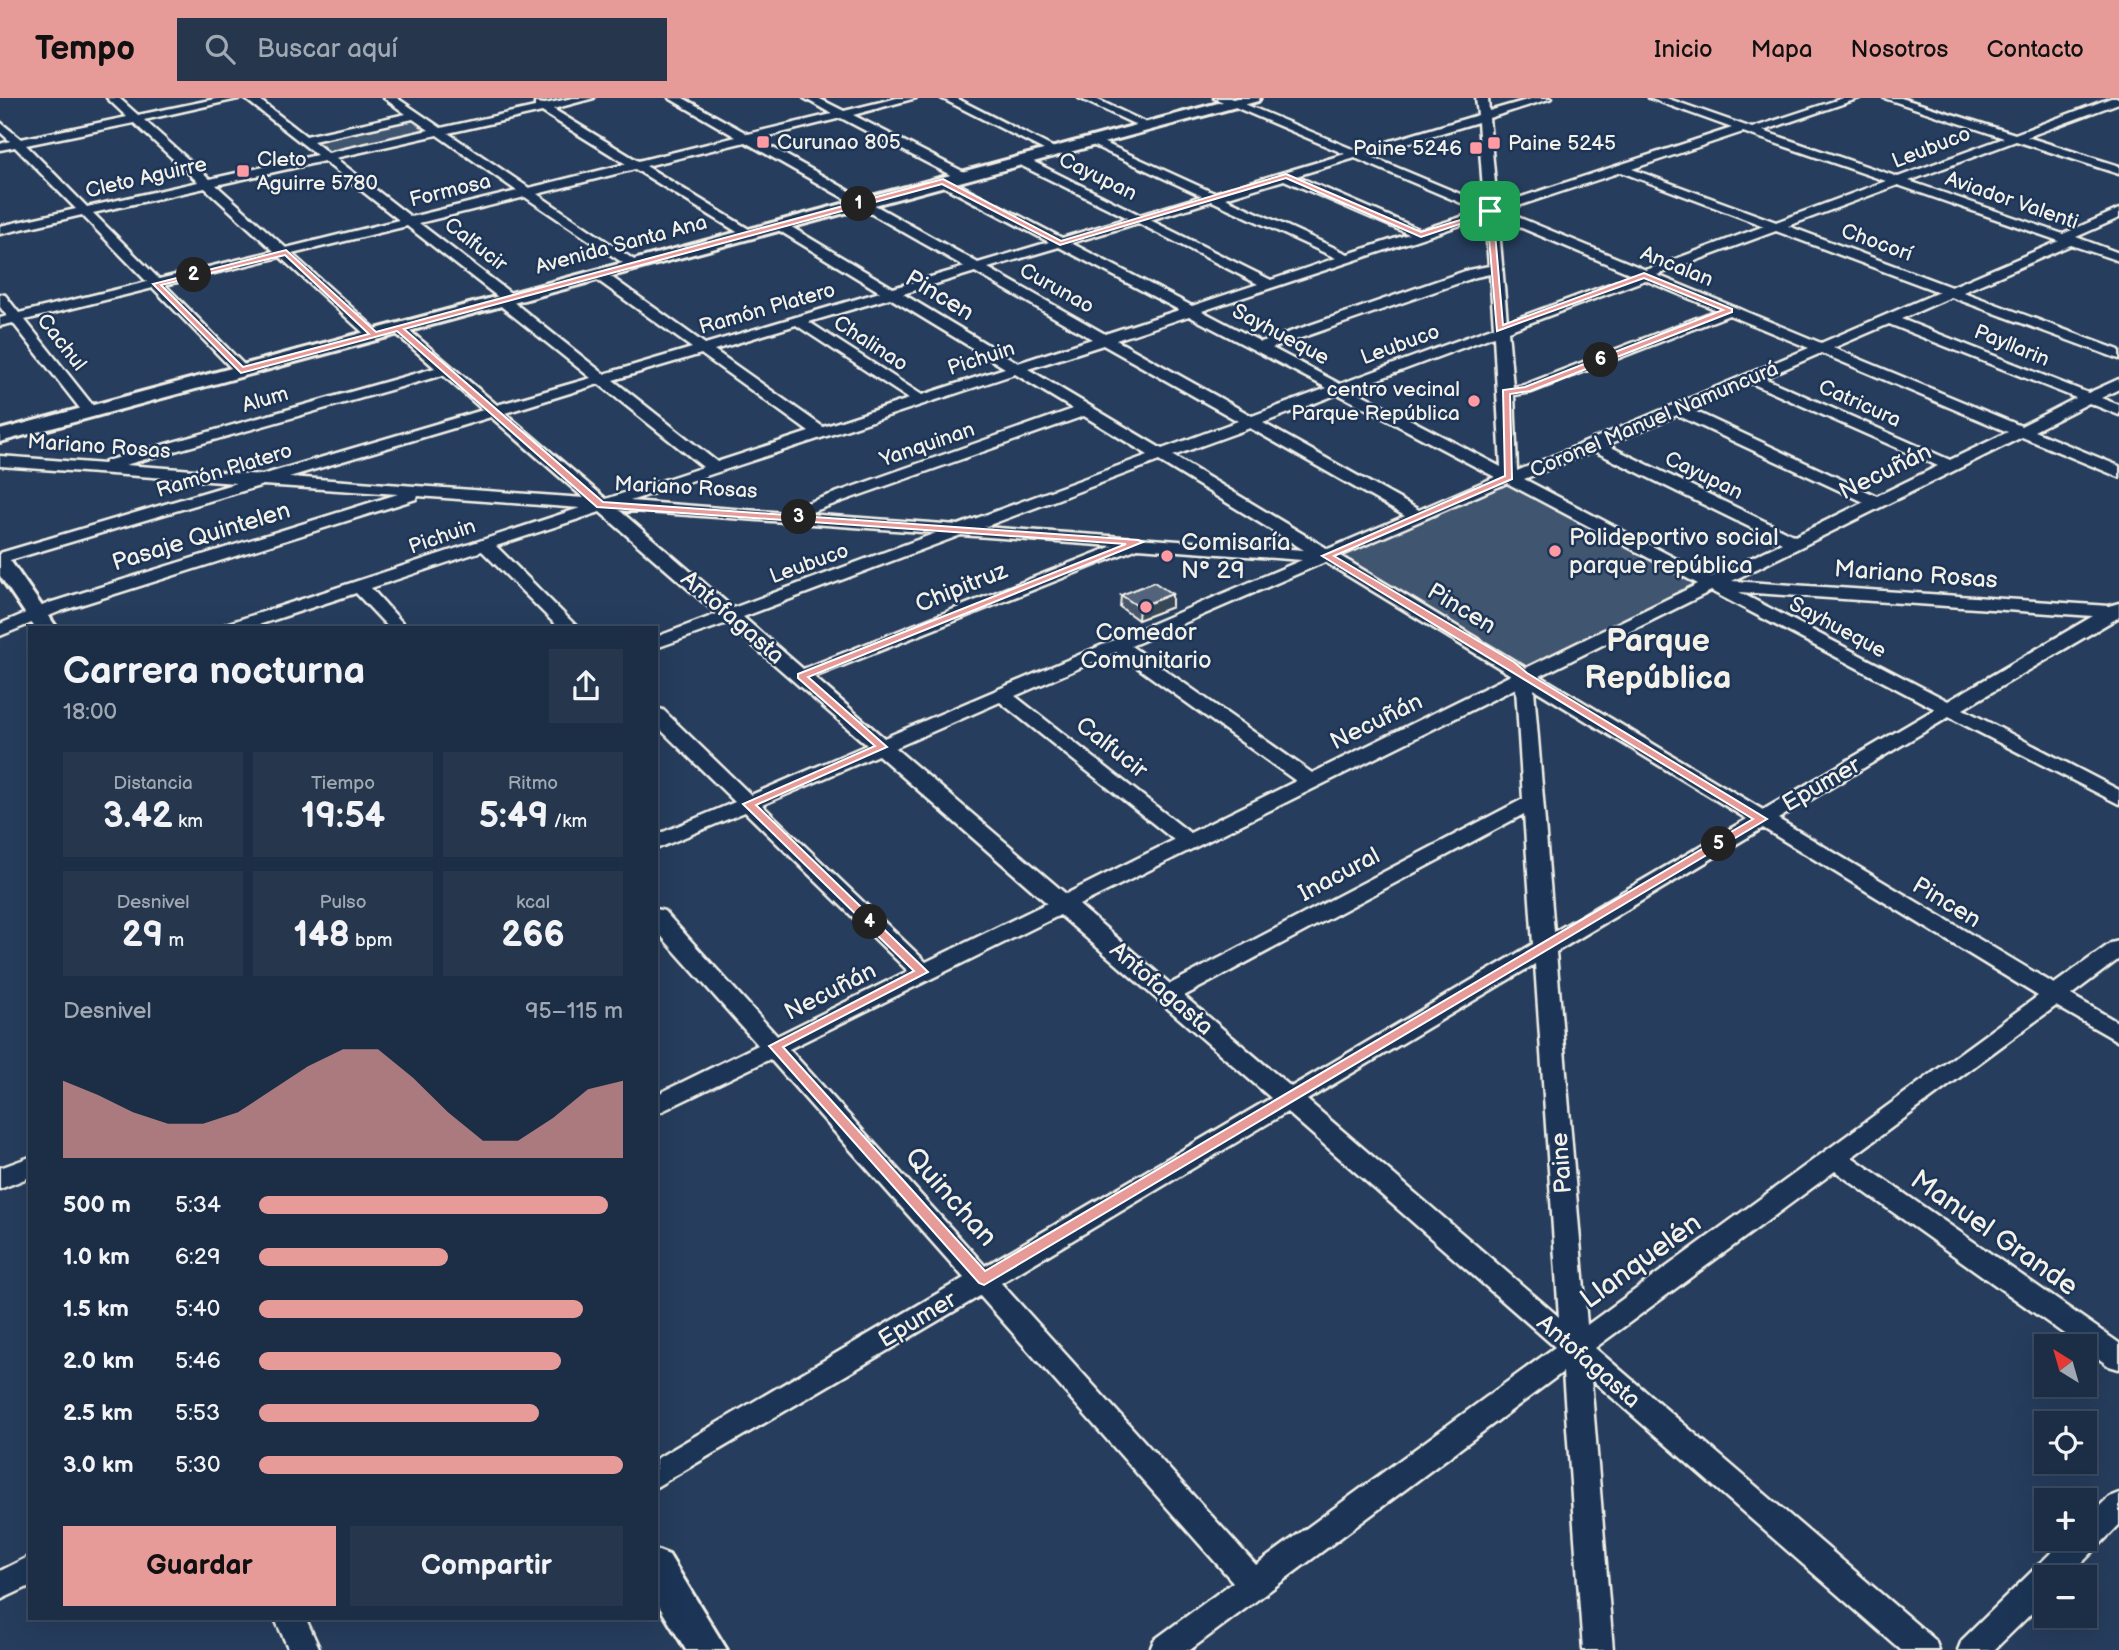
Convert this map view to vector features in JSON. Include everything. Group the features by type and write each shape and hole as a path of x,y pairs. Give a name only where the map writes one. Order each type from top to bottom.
{"main road":[{"name":"Avenida Santa Ana","path":"0,436 1149,127 1226,101 1253,98"},
{"path":"0,559 42,622"},
{"path":"658,1570 708,1650"}],"street":[{"path":"113,98 286,252 374,335"},
{"path":"0,147 236,98"},
{"name":"Calfucir","path":"250,98 410,222 714,468"},
{"path":"390,98 632,265"},
{"path":"528,98 747,234"},
{"name":"Cleto Aguirre","path":"0,230 588,98"},
{"name":"Curunao","path":"675,98 1418,516"},
{"path":"810,98 962,176"},
{"name":"Formosa","path":"0,322 910,98"},
{"path":"947,98 1056,152"},
{"path":"1085,98 1149,127"},
{"path":"1482,98 1506,392 1509,477"},
{"name":"Ramón Platero","path":"0,559 1546,98"},
{"name":"Aviador Valenti","path":"1655,98 2119,257"},
{"name":"Pichuin","path":"238,626 1620,168 1854,98"},
{"path":"1889,98 2119,170"},
{"name":"Leubuco","path":"658,642 2119,99"},
{"name":"Ancalan","path":"1226,101 2119,471"},
{"path":"304,140 416,115"},
{"path":"0,125 241,370"},
{"path":"1094,142 1348,258"},
{"name":"Cayupan","path":"1022,161 1269,284"},
{"name":"Chocorí","path":"1620,168 2119,355"},
{"path":"1286,176 1421,234"},
{"name":"Sayhueque","path":"943,181 2119,798"},
{"name":"Coronel Manuel Namuncurá","path":"658,842 1509,477 1527,474 1889,320 2119,213"},
{"name":"Pincen","path":"779,225 1083,411 1510,664 1524,676 2119,1034"},
{"path":"1260,347 1473,273 1496,270"},
{"path":"598,274 821,433"},
{"name":"Cachul","path":"0,298 90,412"},
{"path":"1506,392 1527,389 1729,310"},
{"name":"Payllarin","path":"1889,320 2119,410"},
{"name":"Chalinao","path":"799,321 919,400"},
{"name":"Antofagasta","path":"398,328 1924,1650"},
{"name":"Alum","path":"97,469 444,370"},
{"name":"Catricura","path":"1752,378 1951,466"},
{"name":"Necuñán","path":"658,1104 2119,383"},
{"path":"1677,409 1876,502"},
{"name":"Yanquinan","path":"785,516 1083,411"},
{"name":"Cayupan","path":"1595,444 1794,542"},
{"name":"Mariano Rosas","path":"0,461 1326,556"},
{"name":"Pasaje Quintelen","path":"0,631 42,622 55,607 419,492"},
{"name":"Chipitruz","path":"801,676 1138,542"},
{"path":"484,544 567,626"},
{"name":"Mariano Rosas","path":"1710,584 2117,611"},
{"path":"360,586 396,626"},
{"name":"Epumer","path":"658,1473 2117,611"},
{"path":"1119,646 1310,780"},
{"name":"Paine","path":"1524,676 1598,1650"},
{"name":"Calfucir","path":"1003,695 1188,841"},
{"path":"658,715 922,972"},
{"name":"Inacural","path":"1169,994 1534,801"},
{"name":"Quinchan","path":"658,918 984,1279 1254,1584"},
{"name":"Llanquelén","path":"1166,1650 2119,948"},
{"name":"Manuel Grande","path":"1835,1158 2119,1359"},
{"path":"0,1178 28,1167"},
{"path":"2058,1565 2119,1506"},
{"path":"0,1586 28,1571"},
{"path":"1973,1650 2034,1589"},
{"path":"290,1620 304,1650"}],"shaded area":[{"path":"405,120 414,121 427,129 337,151 329,151 317,142 322,138"},
{"path":"1509,477 1710,584 1524,675 1326,556"}],"building":[{"path":"1154,582 1172,594 1139,607 1121,595"}],"place":[{"name":"Curunao 805","path":"763,142"},
{"name":"Paine 5245","path":"1494,143"},
{"name":"Paine 5246","path":"1476,148"},
{"name":"Cleto Aguirre 5780","path":"243,171"},
{"name":"centro vecinal Parque República","path":"1474,401"},
{"name":"Polideportivo social parque república","path":"1555,551"},
{"name":"Comisaría N° 29","path":"1167,556"},
{"name":"Comedor Comunitario","path":"1146,607"}],"district":[{"name":"Parque República","path":"1658,658"}],"route":[{"path":"1490,211 1421,234 1286,176 1060,243 943,181 398,328 374,335 327,348 241,370 156,284 286,252 374,335 398,328 600,505 1138,542 801,676 882,747 749,804 922,972 775,1046 984,1279 1761,819 1524,676 1510,664 1326,556 1509,477 1506,392 1527,389 1729,310 1644,275 1500,329 1490,211"}]}
